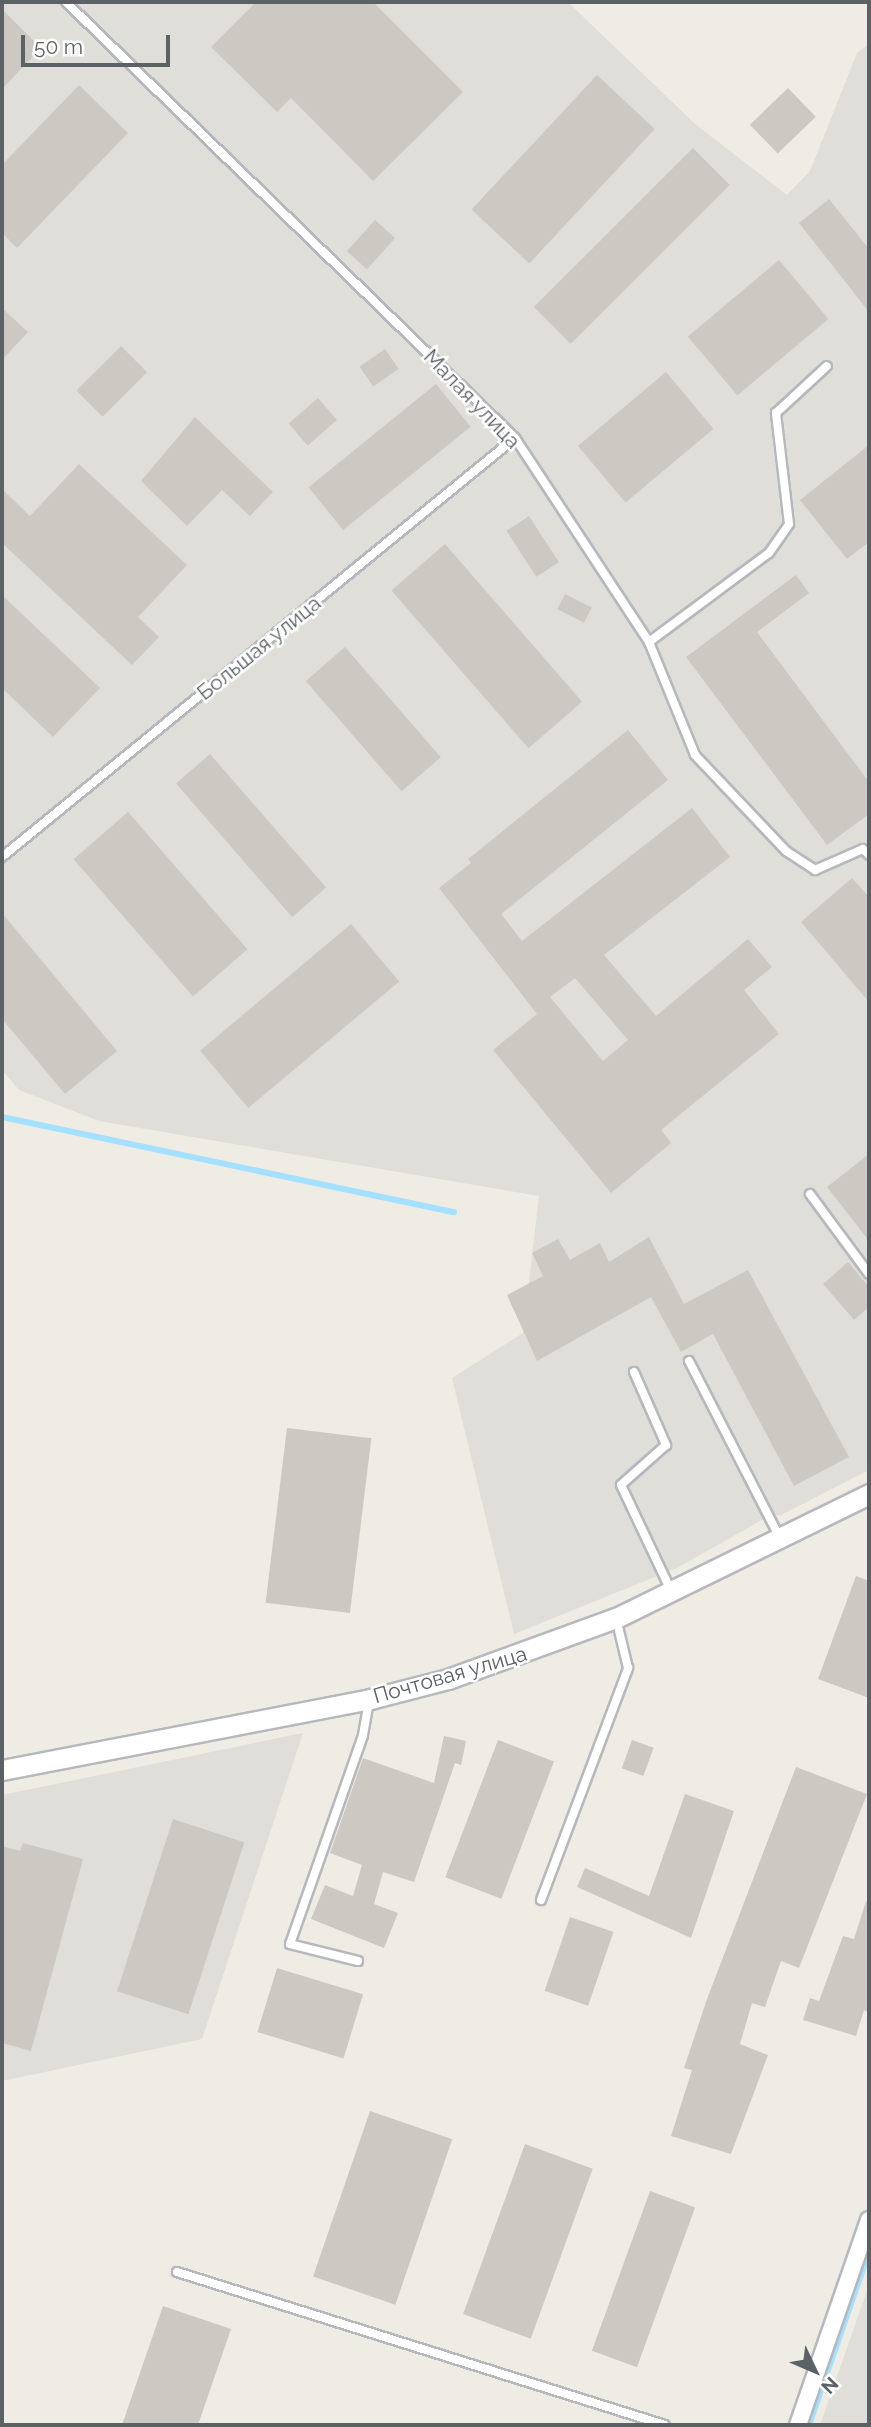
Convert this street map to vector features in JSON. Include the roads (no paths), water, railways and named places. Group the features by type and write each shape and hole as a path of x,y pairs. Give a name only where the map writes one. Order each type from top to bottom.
{"street":[{"name":"Почтовая улица","path":"2,1770 370,1699 448,1679 616,1618 869,1494"},
{"path":"799,2425 869,2220"}],"lane":[{"name":"Малая улица","path":"66,2 515,438 649,642 695,755 786,851 815,870 863,849 869,855"},
{"path":"649,642 769,554 789,524 776,413 827,366"},
{"name":"Большая улица","path":"2,857 515,438"},
{"path":"810,1194 869,1274"},
{"path":"689,1361 780,1538"},
{"path":"634,1372 666,1445 621,1485 671,1591"},
{"path":"541,1900 628,1668 616,1618"},
{"path":"358,1961 290,1944 363,1735 370,1699"},
{"path":"177,2272 665,2425"}],"waterway":[{"path":"2,1117 454,1212"},
{"path":"809,2425 869,2252"}]}
